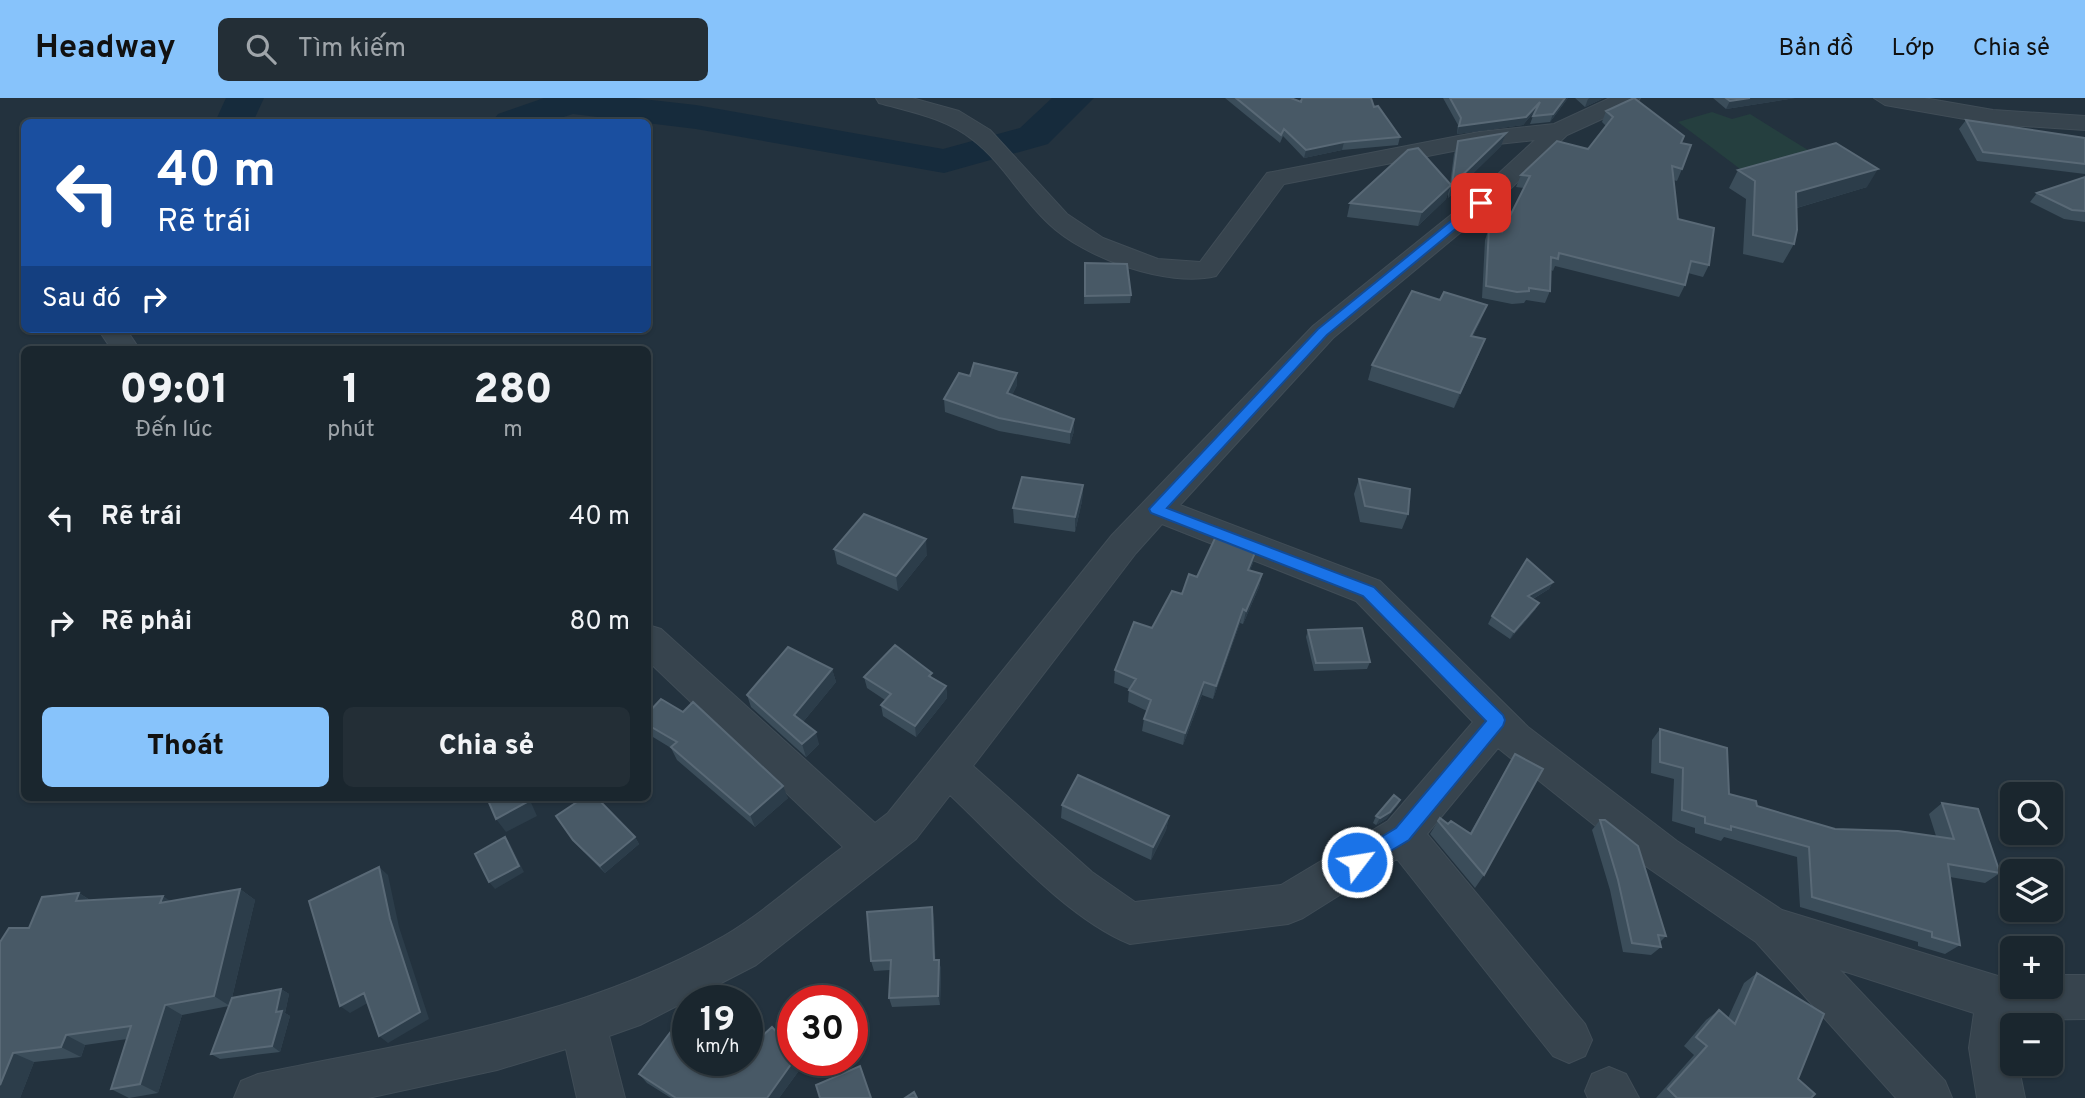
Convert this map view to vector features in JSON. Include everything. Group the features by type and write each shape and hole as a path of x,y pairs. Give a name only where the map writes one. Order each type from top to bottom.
{"street":[{"path":"887,98 917,102 951,116 982,135 1058,219 1094,244 1154,267 1207,270 1276,178 1479,139 1559,130 1629,98"},
{"path":"1885,98 1993,117 2085,123"},
{"path":"258,1098 497,1047 583,1022 624,1009 741,950 902,826 1124,544 1322,332 1481,203 1559,130"},
{"path":"1157,509 1368,592 1514,739 1662,854 1771,926 1928,1098"},
{"path":"651,642 873,848"},
{"path":"948,768 1077,886 1130,923 1288,904 1402,834 1497,720"},
{"path":"1402,834 1569,1040"},
{"path":"1771,926 1998,998 2085,997"},
{"path":"1998,998 1992,1048 2001,1098"},
{"path":"583,1022 601,1098"}],"green space":[{"path":"1712,112 1732,119 1750,114 1816,155 1748,175 1678,122"}],"building":[{"path":"1236,98 1291,98 1301,102 1302,98 1371,98 1374,107 1378,106 1400,137 1344,142 1306,150 1284,129 1281,135"},
{"path":"1450,98 1565,98 1553,114 1533,116 1540,102 1526,117 1459,126 1461,118"},
{"path":"1634,98 1684,136 1681,143 1691,145 1682,169 1672,166 1678,219 1714,228 1709,265 1691,261 1685,285 1559,253 1558,259 1551,257 1550,291 1529,288 1529,291 1517,292 1486,286 1489,228 1502,232 1530,176 1521,175 1557,141 1588,149 1613,117 1606,111"},
{"path":"1726,98 1750,98 1730,101"},
{"path":"1966,120 2085,138 2085,164 1983,152"},
{"path":"1506,133 1452,185 1458,141"},
{"path":"1836,143 1878,169 1796,192 1797,230 1794,244 1753,235 1755,181 1738,170"},
{"path":"1418,148 1451,185 1422,212 1350,203 1408,150"},
{"path":"2085,177 2085,211 2072,210 2037,193"},
{"path":"1085,263 1127,264 1131,295 1085,296"},
{"path":"1412,291 1440,300 1444,292 1487,305 1471,336 1485,339 1460,393 1372,365"},
{"path":"974,363 1017,373 1007,393 1074,419 1070,432 999,418 944,399 959,373 970,376"},
{"path":"1022,477 1083,485 1075,517 1013,508"},
{"path":"1359,479 1410,489 1408,514 1365,506"},
{"path":"864,514 926,539 896,576 834,549"},
{"path":"1217,534 1256,550 1248,570 1262,574 1246,611 1243,609 1216,686 1204,682 1185,733 1144,719 1151,700 1129,690 1136,679 1115,670 1134,622 1152,628 1172,591 1182,594 1189,574 1197,577"},
{"path":"1527,559 1553,582 1528,596 1539,603 1514,632 1492,616"},
{"path":"1362,628 1370,662 1316,663 1308,630"},
{"path":"895,645 932,673 929,676 946,686 915,726 881,705 891,694 864,677"},
{"path":"788,647 832,669 794,715 816,732 802,744 747,695"},
{"path":"661,699 683,712 693,702 783,786 750,815 671,747 677,742 651,727 651,710"},
{"path":"1660,729 1727,748 1729,794 1756,801 1757,806 1835,829 1898,831 1954,839 1942,803 1978,809 2000,873 1948,864 1960,945 1932,937 1932,932 1812,897 1809,847 1731,826 1731,830 1705,823 1705,817 1682,810 1683,768 1660,762"},
{"path":"1515,754 1543,769 1484,875 1438,821 1440,818 1448,824 1451,821 1471,834"},
{"path":"1078,775 1169,816 1153,847 1062,805"},
{"path":"1394,795 1400,800 1390,812 1380,818 1376,816"},
{"path":"488,801 526,801 527,802 496,819"},
{"path":"578,801 600,801 635,837 600,866 573,840 556,816"},
{"path":"1600,820 1605,820 1638,846 1666,936 1658,935 1661,947 1632,943 1618,880"},
{"path":"505,837 519,866 489,882 475,854"},
{"path":"379,867 390,919 420,1012 379,1036 364,993 340,1006 309,901"},
{"path":"240,889 214,996 165,1005 140,1084 111,1089 131,1026 66,1035 61,1047 13,1053 0,1085 0,942 9,928 29,928 42,897 79,893 76,901 163,896 160,903"},
{"path":"932,907 934,960 939,960 938,996 889,998 891,960 871,961 867,912"},
{"path":"1757,973 1824,1014 1798,1079 1815,1094 1811,1098 1677,1098 1668,1089 1707,1046 1696,1037 1719,1010 1735,1024"},
{"path":"281,989 276,1012 282,1011 272,1046 211,1054 232,998"},
{"path":"772,1027 777,1032 777,1076 783,1076 767,1098 676,1098 639,1074 672,1030 672,1076 763,1076 763,1035"},
{"path":"837,1076 863,1076 871,1098 820,1098 816,1085"},
{"path":"914,1092 917,1098 905,1098"}],"waterway":[{"path":"235,119 245,98"},
{"path":"521,119 570,102 696,117 944,161 1034,136 1075,98"}],"route":[{"path":"1357,862 1402,834 1497,720 1368,592 1157,509 1322,332 1481,203"}]}
